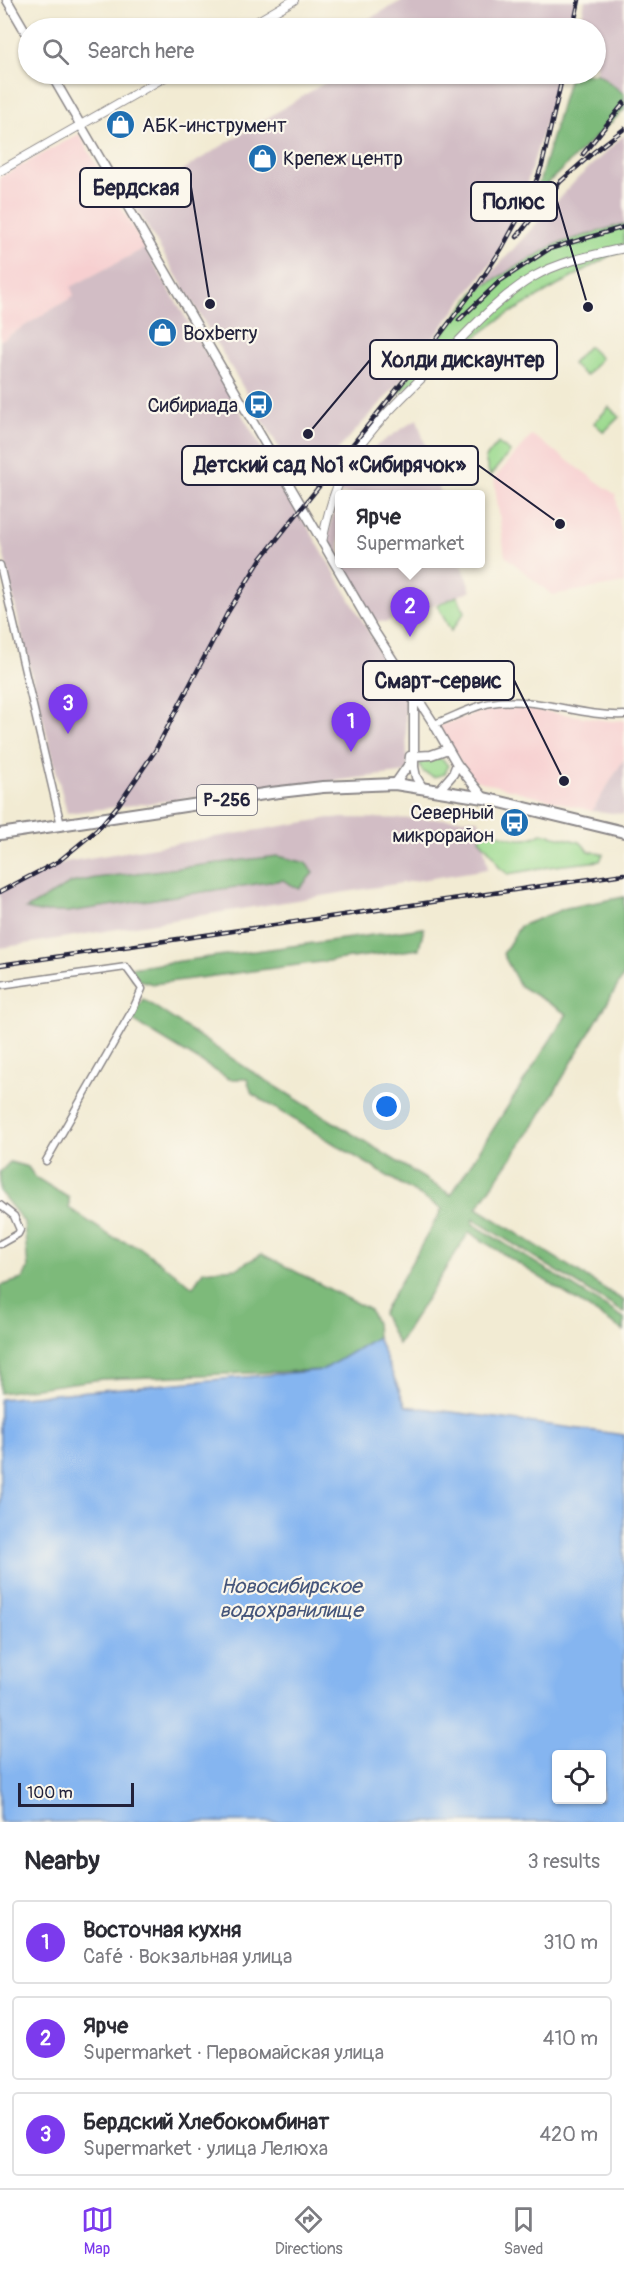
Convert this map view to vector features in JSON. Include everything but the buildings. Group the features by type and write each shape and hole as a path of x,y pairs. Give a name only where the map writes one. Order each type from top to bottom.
{"highway":[{"name":"Р-256","path":"0,834 323,787 395,784 440,789 483,798 624,832"},
{"name":"Р-256","path":"589,824 624,826"}],"main road":[{"path":"7,0 18,19"},
{"path":"57,84 335,564"},
{"path":"337,568 374,632 434,724 457,764 483,798"},
{"path":"414,694 413,756 416,777 422,787"},
{"path":"395,784 409,764 413,735"},
{"path":"413,756 431,755 448,749"},
{"path":"440,789 453,774 457,764"}],"street":[{"path":"263,18 294,0"},
{"path":"0,171 153,84"},
{"path":"337,490 352,456 407,393 504,297 560,264 624,248"},
{"path":"322,542 335,498"},
{"path":"0,565 61,825"},
{"path":"434,724 489,703 512,702 561,706 603,716 624,715"},
{"path":"0,984 126,967 142,989 133,1009 46,1161"},
{"path":"0,1205 14,1216 20,1230 18,1234 0,1244"}],"shaded area":[{"path":"403,0 576,0 572,18 370,18"},
{"path":"585,0 624,0 624,94 606,80 606,18 582,18"},
{"path":"323,84 556,84 523,196 494,259 399,383 303,488 132,201"},
{"path":"79,134 145,248 75,285 74,296 0,341 0,177"},
{"path":"624,135 624,224 557,244 475,291 577,179"},
{"path":"145,248 404,692 408,772 67,813 24,645 0,538 0,341 74,296 71,287"},
{"path":"417,419 440,490 339,490 344,467"},
{"path":"532,435 616,495 624,553 624,583 552,595 505,556 494,479"},
{"path":"335,505 335,554 327,539"},
{"path":"342,568 463,568 471,591 386,622 370,620"},
{"path":"513,707 612,721 624,720 624,759 592,811 471,779 438,726 491,708"},
{"path":"624,759 624,814 592,811"},
{"path":"330,818 479,819 488,869 0,948 0,892 65,862"}],"green space":[{"path":"606,80 624,94 624,110 536,194 567,84 606,84"},
{"path":"624,224 624,251 609,256 503,317 394,397 475,291 557,244"},
{"path":"588,346 601,358 586,376 572,364"},
{"path":"609,407 619,417 604,432 594,423"},
{"path":"498,443 510,452 490,476 485,459"},
{"path":"457,596 465,612 451,631 437,605"},
{"path":"426,757 436,757 444,761 448,766 445,774 434,777 423,772 420,766 421,760"},
{"path":"489,831 522,839 529,839 542,833 580,842 589,851 603,854 600,861 508,874 499,867 494,856 479,839"},
{"path":"278,856 306,863 313,873 299,889 283,880 68,912 39,912 26,909 71,883"},
{"path":"624,897 624,975 538,1119 477,1208 624,1301 624,1313 473,1219 473,1224 624,1318 624,1331 469,1232 398,1344 382,1314 442,1209 252,1094 247,1079 229,1079 130,1019 143,999 251,1071 451,1195 567,1014 520,986 503,954 520,926 566,908"},
{"path":"424,928 419,949 153,984 132,978 130,968"},
{"path":"10,1162 28,1167 35,1177 69,1198 69,1208 112,1237 139,1247 193,1287 203,1271 237,1268 262,1254 370,1310 376,1323 377,1337 323,1370 102,1379 0,1393 0,1286 22,1279 28,1269 24,1222 0,1192 0,1172"}],"water":[{"name":"Новосибирское водохранилище","path":"377,1337 406,1406 624,1435 624,1822 0,1822 0,1399 323,1370"}],"railway":[{"path":"575,18 579,0"},
{"path":"0,892 59,861 97,830 119,804 155,751 228,612 261,559 433,344 480,282 502,248 531,195 542,165 561,84"},
{"path":"583,154 624,103"},
{"path":"517,237 560,182 624,129"},
{"path":"459,320 500,281 549,249 624,227"},
{"path":"0,965 624,874"}],"place":[{"name":"АБК-инструмент","path":"121,125"},
{"name":"Крепеж центр","path":"262,158"},
{"name":"Бердская","path":"210,304"},
{"name":"Полюс","path":"588,307"},
{"name":"Boxberry","path":"162,333"},
{"name":"Сибириада","path":"259,405"},
{"name":"Холди дискаунтер","path":"308,434"},
{"name":"Детский сад №1 «Сибирячок»","path":"560,524"},
{"name":"Ярче","path":"410,637"},
{"name":"Бердский Хлебокомбинат","path":"68,734"},
{"name":"Восточная кухня","path":"351,752"},
{"name":"Смарт-сервис","path":"564,781"},
{"name":"Северный микрорайон","path":"515,823"}]}
